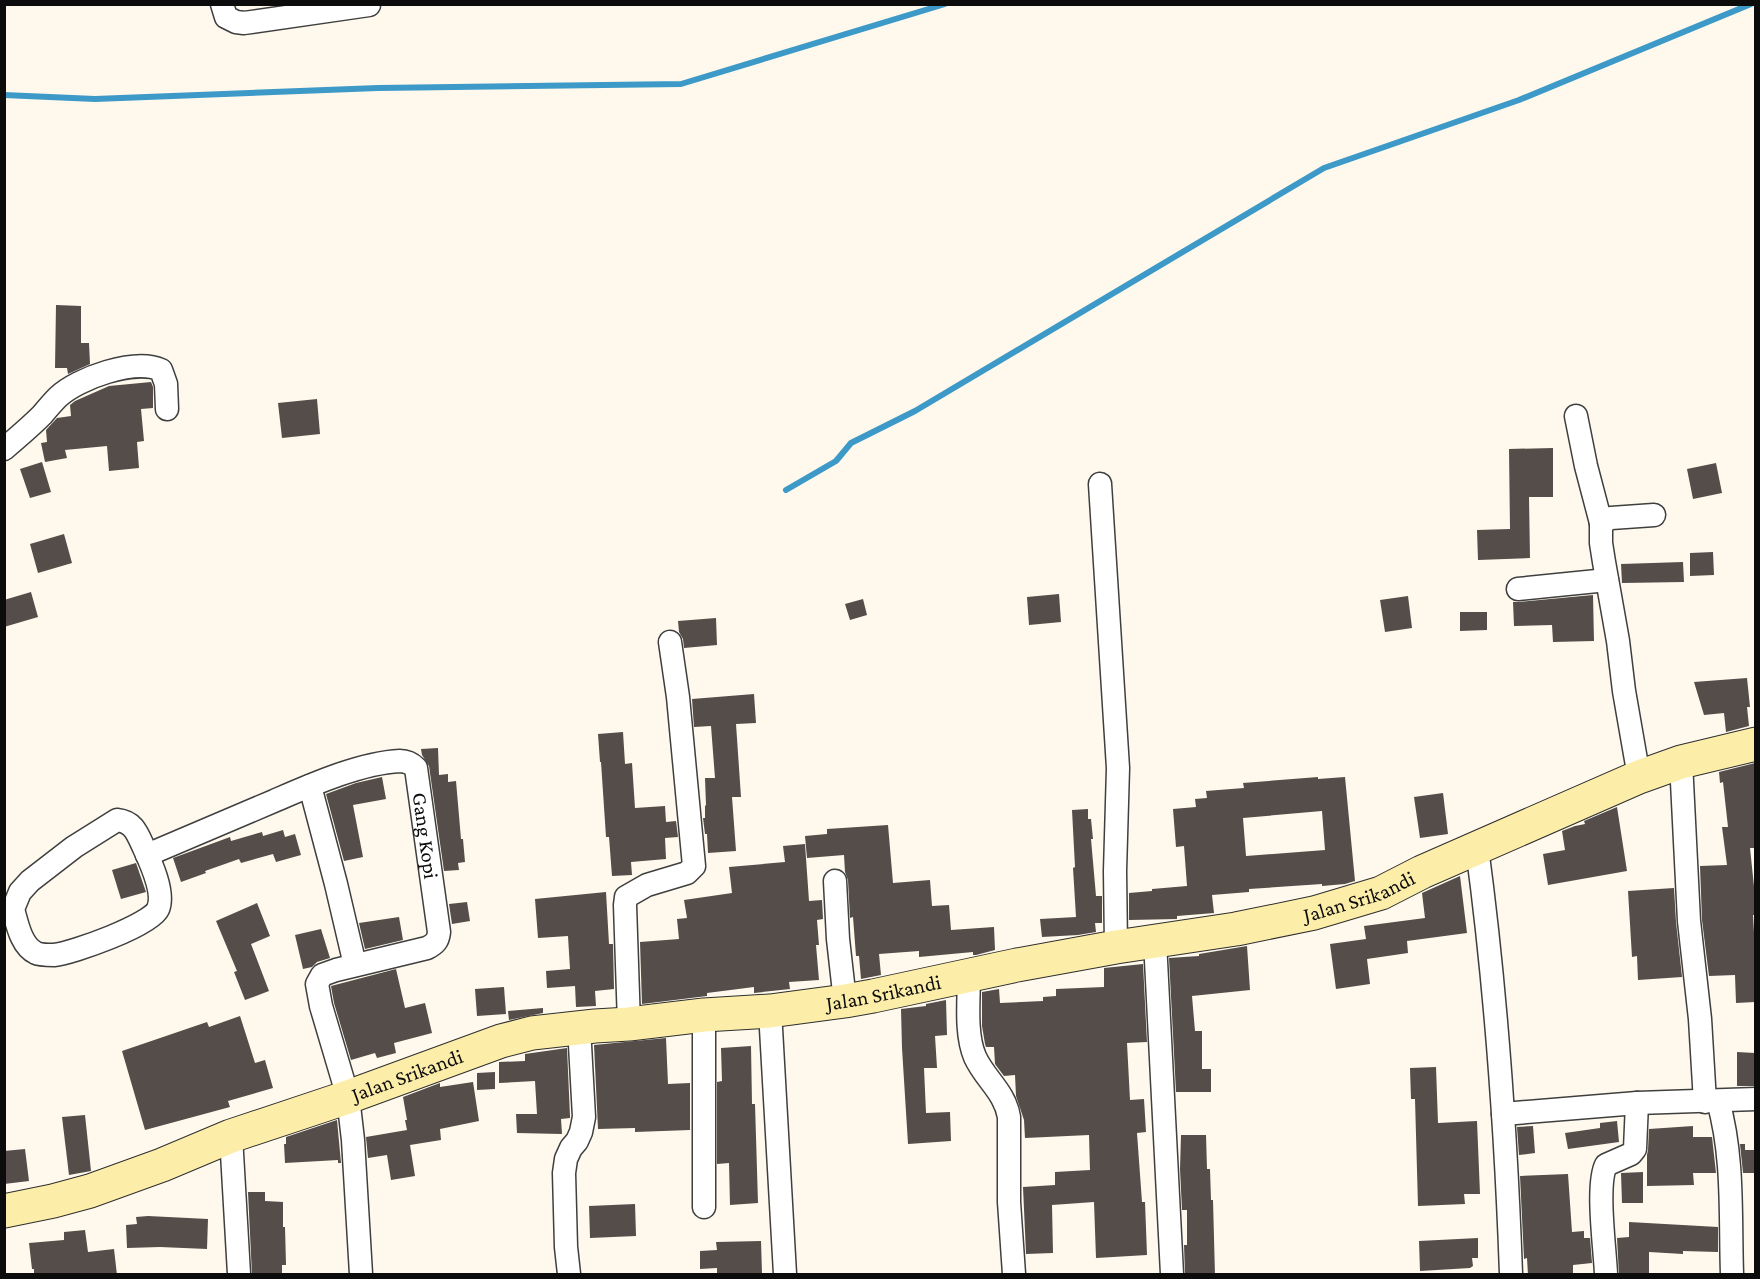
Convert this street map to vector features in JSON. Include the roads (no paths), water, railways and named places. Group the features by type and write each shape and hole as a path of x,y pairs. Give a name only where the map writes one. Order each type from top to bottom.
{"street":[{"path":"222,4 226,17 244,23 369,5"},
{"path":"4,449 43,414 59,396 96,376 126,367 147,366 161,370 166,384 167,409"},
{"path":"1576,416 1601,523 1601,543 1639,777"},
{"path":"1100,484 1117,776 1116,947"},
{"path":"1601,523 1611,518 1654,515"},
{"path":"1518,589 1607,580"},
{"path":"629,1024 626,897 647,885 687,873 694,866 678,697 670,642"},
{"name":"Jalan Srikandi","path":"4,1211 90,1191 162,1165 231,1136 348,1097 501,1041 532,1033 704,1015 770,1011 845,1001 969,974 1116,947 1236,929 1314,913 1381,893 1639,777 1681,762 1755,744"},
{"name":"Gang Kopi","path":"147,855 310,786 373,766 402,761 416,768 440,932 438,939 427,948 322,975 317,984 321,1006 348,1097 353,1140 361,1275"},
{"path":"1681,762 1689,921 1712,1101 1724,1123 1731,1202 1732,1275"},
{"path":"310,786 356,965"},
{"path":"117,820 127,821 132,826 147,855 160,897 159,907 154,915 136,926 101,941 54,955 37,954 28,947 19,930 13,909 20,892 30,881 74,847 117,820"},
{"path":"1477,848 1499,1042 1511,1275"},
{"path":"835,881 838,939 845,1001"},
{"path":"1155,941 1172,1275"},
{"path":"969,974 969,1033 972,1046 982,1069 1003,1096 1009,1117 1010,1228 1014,1275"},
{"path":"770,1011 785,1275"},
{"path":"704,1015 704,1207"},
{"path":"569,1275 564,1173 566,1159 581,1132 584,1117 579,1027"},
{"path":"1503,1114 1637,1103 1755,1099"},
{"path":"1606,1275 1601,1195 1602,1172 1605,1165 1631,1155 1635,1149 1637,1103"},
{"path":"231,1136 239,1275"}],"waterway":[{"path":"4,95 95,99 378,88 681,84 945,4"},
{"path":"786,490 836,461 851,443 915,411 1324,168 1519,100 1751,4"}]}
